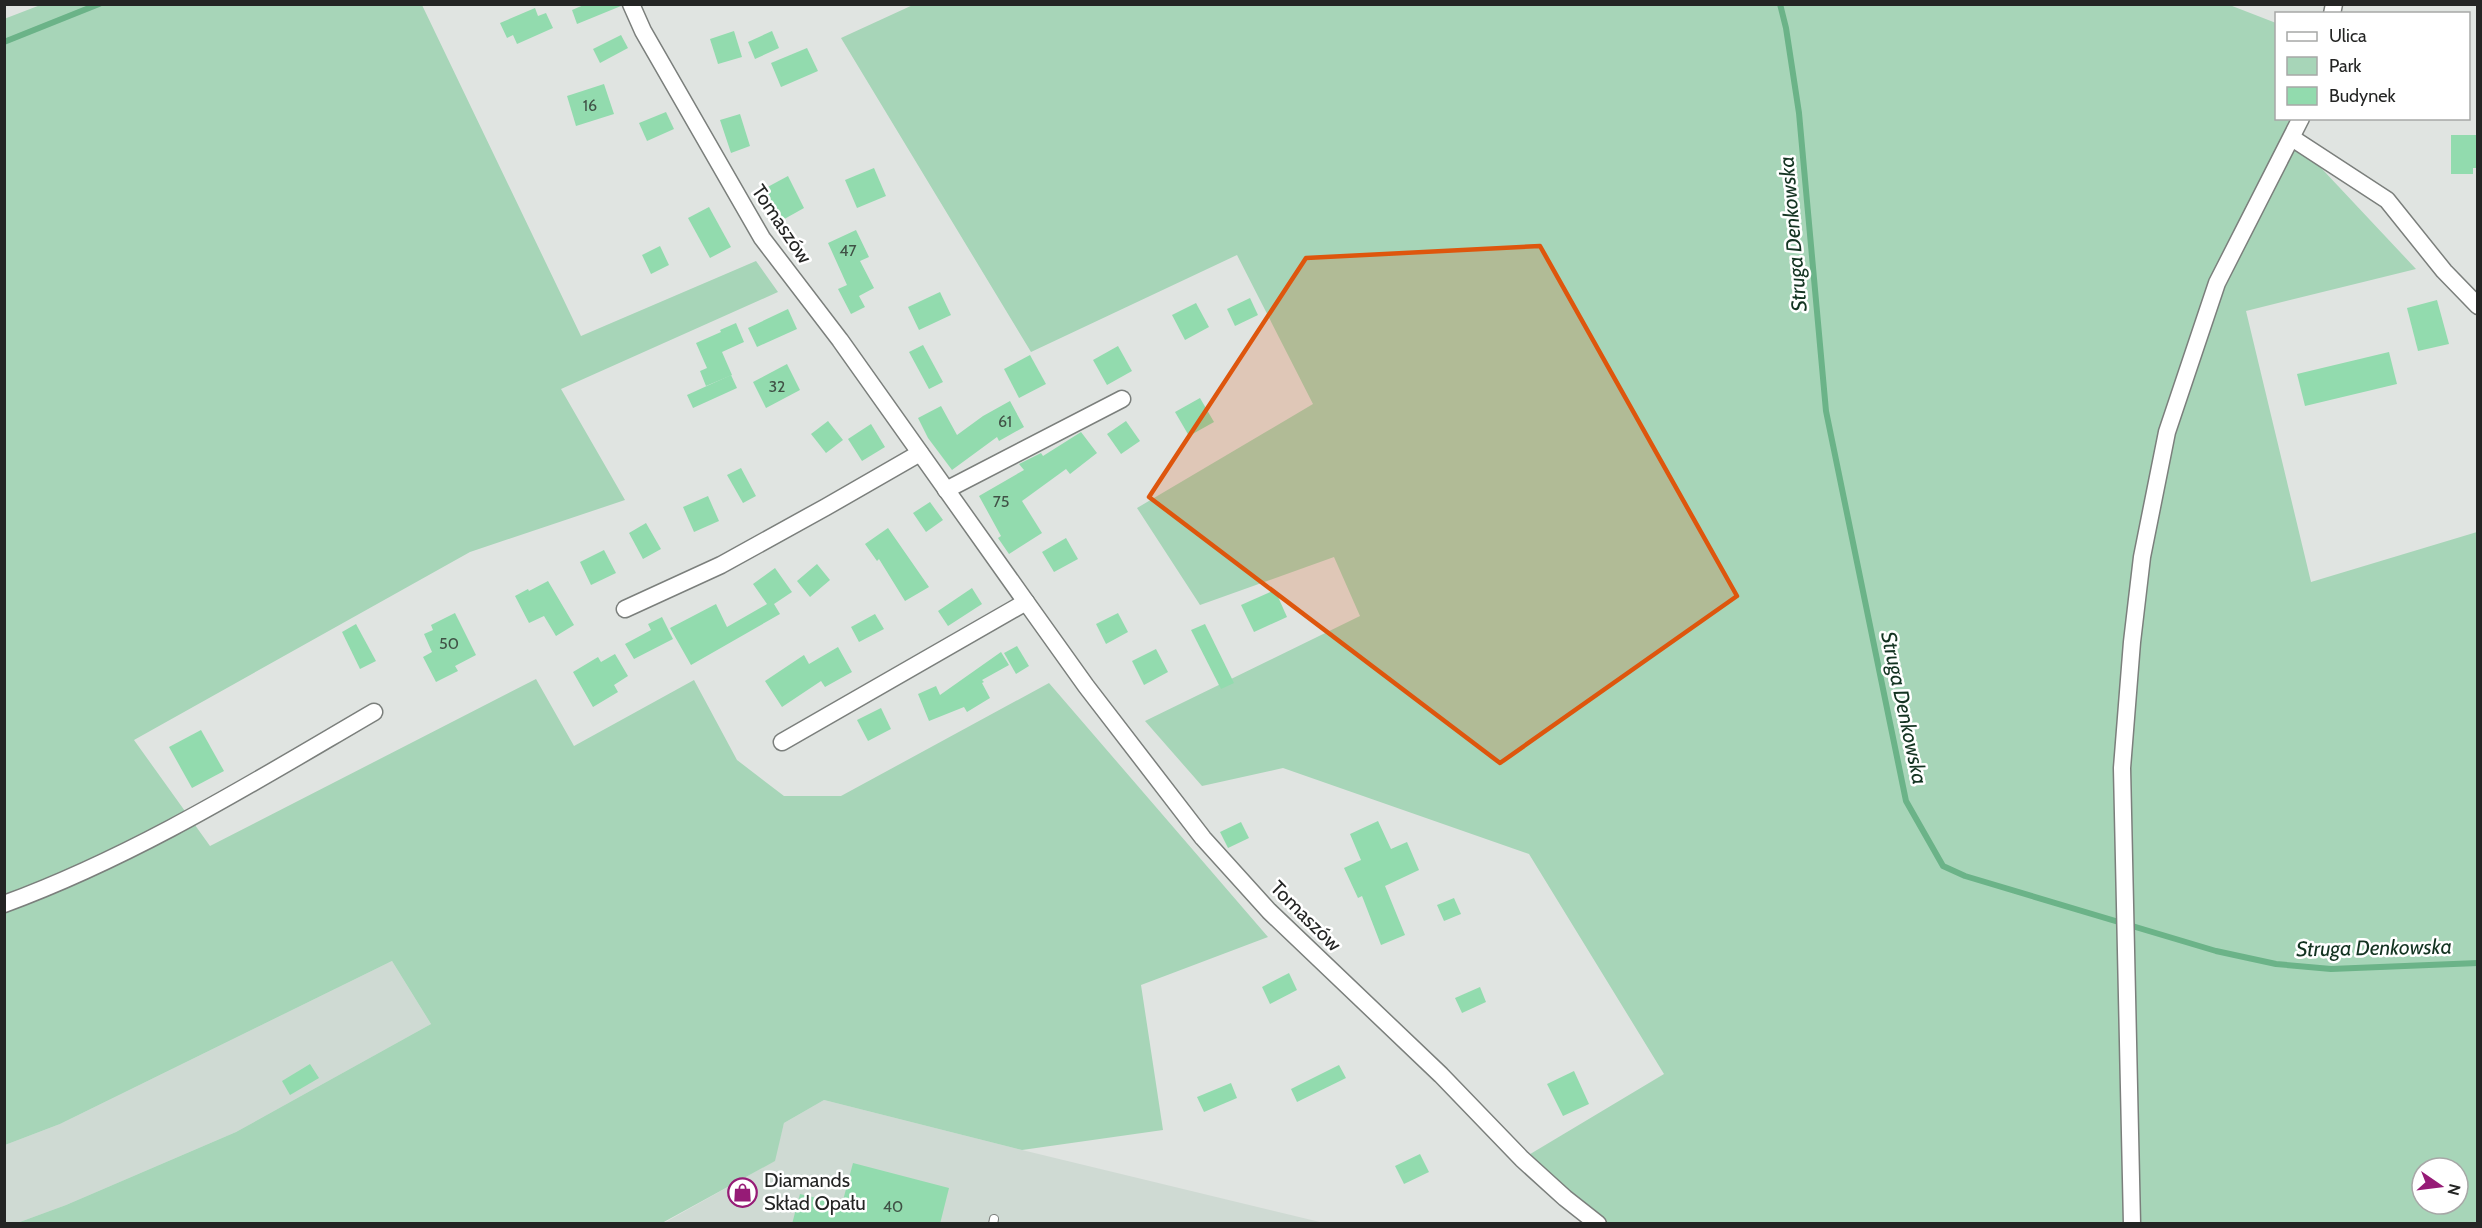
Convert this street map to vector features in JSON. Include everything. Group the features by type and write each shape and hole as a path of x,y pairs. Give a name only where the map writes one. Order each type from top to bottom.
{"street":[{"name":"Tomaszów","path":"631,4 643,32 762,238 920,453 1086,686 1203,838 1269,911 1441,1075 1522,1159 1598,1224"},
{"path":"2132,1224 2122,768 2132,642 2142,557 2167,432 2217,283 2300,120"},
{"path":"2292,138 2387,200 2444,271 2478,306"},
{"path":"946,490 1122,399"},
{"path":"625,609 721,564 920,453"},
{"path":"782,741 1026,602"},
{"path":"4,904 62,883 117,857 238,791 374,712"}],"highlighted area":[{"path":"1540,246 1737,596 1500,763 1149,497 1306,258"}],"shaded area":[{"path":"392,961 431,1024 236,1132 66,1205 17,1223 5,1224 5,1145 60,1124"},
{"path":"824,1100 1324,1223 662,1224 774,1161 784,1123"}],"green space":[{"path":"43,4 422,5 581,336 756,261 778,292 561,389 625,500 470,552 134,740 210,846 536,679 574,746 694,680 737,760 784,796 841,796 1049,683 1268,937 1141,985 1163,1130 1022,1150 824,1100 784,1123 775,1161 662,1223 17,1223 66,1205 236,1132 431,1024 392,961 60,1124 5,1145 4,19"},
{"path":"915,4 2227,4 2275,23 2275,120 2301,120 2293,138 2416,269 2246,311 2311,582 2477,532 2477,1223 1602,1223 1522,1159 1664,1074 1529,854 1283,768 1202,786 1145,721 1360,616 1334,557 1200,605 1137,508 1313,404 1237,255 1031,352 841,38"}],"building":[{"path":"586,4 621,4 621,6 577,24 572,10"},
{"path":"535,8 538,16 546,13 553,28 517,44 513,35 507,38 500,23"},
{"path":"734,31 742,57 718,64 710,39"},
{"path":"772,31 779,48 755,59 748,42"},
{"path":"621,35 628,48 600,63 593,49"},
{"path":"807,48 818,71 781,87 771,63"},
{"path":"604,84 614,114 576,126 567,96"},
{"path":"666,112 674,129 647,141 639,123"},
{"path":"740,114 750,146 731,153 720,120"},
{"path":"2451,135 2478,135 2478,168 2473,168 2473,174 2451,174"},
{"path":"874,168 886,196 857,208 845,180"},
{"path":"788,176 804,208 779,222 762,190"},
{"path":"709,207 731,247 710,258 688,218"},
{"path":"856,230 869,257 860,261 874,288 859,296 865,307 851,314 838,289 847,285 828,243"},
{"path":"660,246 669,265 651,274 642,255"},
{"path":"940,292 951,315 919,330 908,307"},
{"path":"1250,298 1258,315 1235,326 1227,309"},
{"path":"2437,300 2449,344 2418,351 2407,308"},
{"path":"1196,303 1209,327 1185,340 1172,315"},
{"path":"788,309 797,329 757,347 748,328"},
{"path":"736,323 744,342 722,352 732,375 706,386 700,371 707,368 696,343"},
{"path":"923,345 943,382 929,389 909,352"},
{"path":"1118,346 1132,371 1107,385 1093,360"},
{"path":"2389,352 2397,384 2305,406 2297,374"},
{"path":"1030,355 1046,384 1019,398 1004,369"},
{"path":"787,364 800,390 766,408 753,382"},
{"path":"731,375 737,388 693,408 687,395"},
{"path":"1200,398 1214,422 1189,436 1175,412"},
{"path":"1010,401 1024,427 999,441 997,437 952,470 928,438 918,418 941,406 957,435 983,416"},
{"path":"828,421 843,440 826,453 811,434"},
{"path":"1126,421 1140,441 1121,454 1107,434"},
{"path":"871,424 885,447 862,461 848,439"},
{"path":"1081,432 1097,453 1070,474 1066,469 1022,501 1042,533 1009,554 998,538 1001,536 979,496 1024,470 1019,464 1041,453 1043,456"},
{"path":"741,468 756,496 743,503 727,475"},
{"path":"708,496 719,521 694,532 683,507"},
{"path":"930,502 943,520 926,532 913,513"},
{"path":"646,523 661,549 643,559 629,533"},
{"path":"888,528 929,587 905,601 879,559 877,561 865,544"},
{"path":"1066,538 1078,559 1054,572 1042,552"},
{"path":"604,550 616,573 591,585 580,562"},
{"path":"817,564 830,580 810,597 797,581"},
{"path":"775,568 792,592 774,604 780,614 691,665 670,628 716,604 727,627 767,604 753,584"},
{"path":"548,581 574,625 556,636 544,616 529,623 515,596"},
{"path":"972,588 982,604 948,626 938,611"},
{"path":"1275,590 1287,617 1254,632 1241,605"},
{"path":"455,613 476,655 455,666 458,671 436,682 423,657 432,652 424,634 433,630 431,625"},
{"path":"1118,613 1128,632 1106,644 1096,624"},
{"path":"875,614 884,629 859,642 851,627"},
{"path":"662,617 673,639 634,659 625,644 651,630 648,624"},
{"path":"356,624 376,661 360,669 342,632"},
{"path":"1205,624 1234,683 1221,689 1191,630"},
{"path":"1017,646 1029,666 1016,674 1004,653"},
{"path":"838,647 852,672 825,687 821,681 782,707 765,681 804,655 809,664"},
{"path":"1156,649 1168,672 1144,685 1132,661"},
{"path":"1001,652 1009,665 982,680 990,698 967,712 964,707 929,721 918,694 936,686 940,695"},
{"path":"615,654 628,676 614,685 618,692 593,707 573,672 598,657 601,662"},
{"path":"881,708 891,729 868,741 857,720"},
{"path":"201,730 224,771 192,788 169,747"},
{"path":"1378,821 1391,849 1407,842 1419,870 1385,886 1405,935 1381,945 1362,896 1358,898 1344,868 1361,860 1350,834"},
{"path":"1241,822 1249,838 1228,848 1220,832"},
{"path":"1454,898 1461,914 1444,921 1437,905"},
{"path":"1289,973 1297,990 1270,1004 1262,987"},
{"path":"1480,987 1486,1002 1462,1013 1455,998"},
{"path":"310,1064 319,1078 290,1095 282,1081"},
{"path":"1339,1065 1346,1078 1297,1102 1291,1089"},
{"path":"1574,1071 1589,1104 1563,1116 1547,1084"},
{"path":"1231,1083 1237,1098 1204,1112 1197,1097"},
{"path":"1420,1154 1429,1172 1404,1184 1395,1166"},
{"path":"853,1163 949,1188 940,1224 792,1224 800,1194 842,1204"}],"waterway":[{"name":"Struga Denkowska","path":"4,42 99,4"},
{"name":"Struga Denkowska","path":"1780,4 1799,113 1826,411 1906,801 1943,866 1965,876 2216,951 2276,964 2331,969 2478,963"}],"place":[{"name":"Diamands Skład Opału","path":"743,1192"}]}
